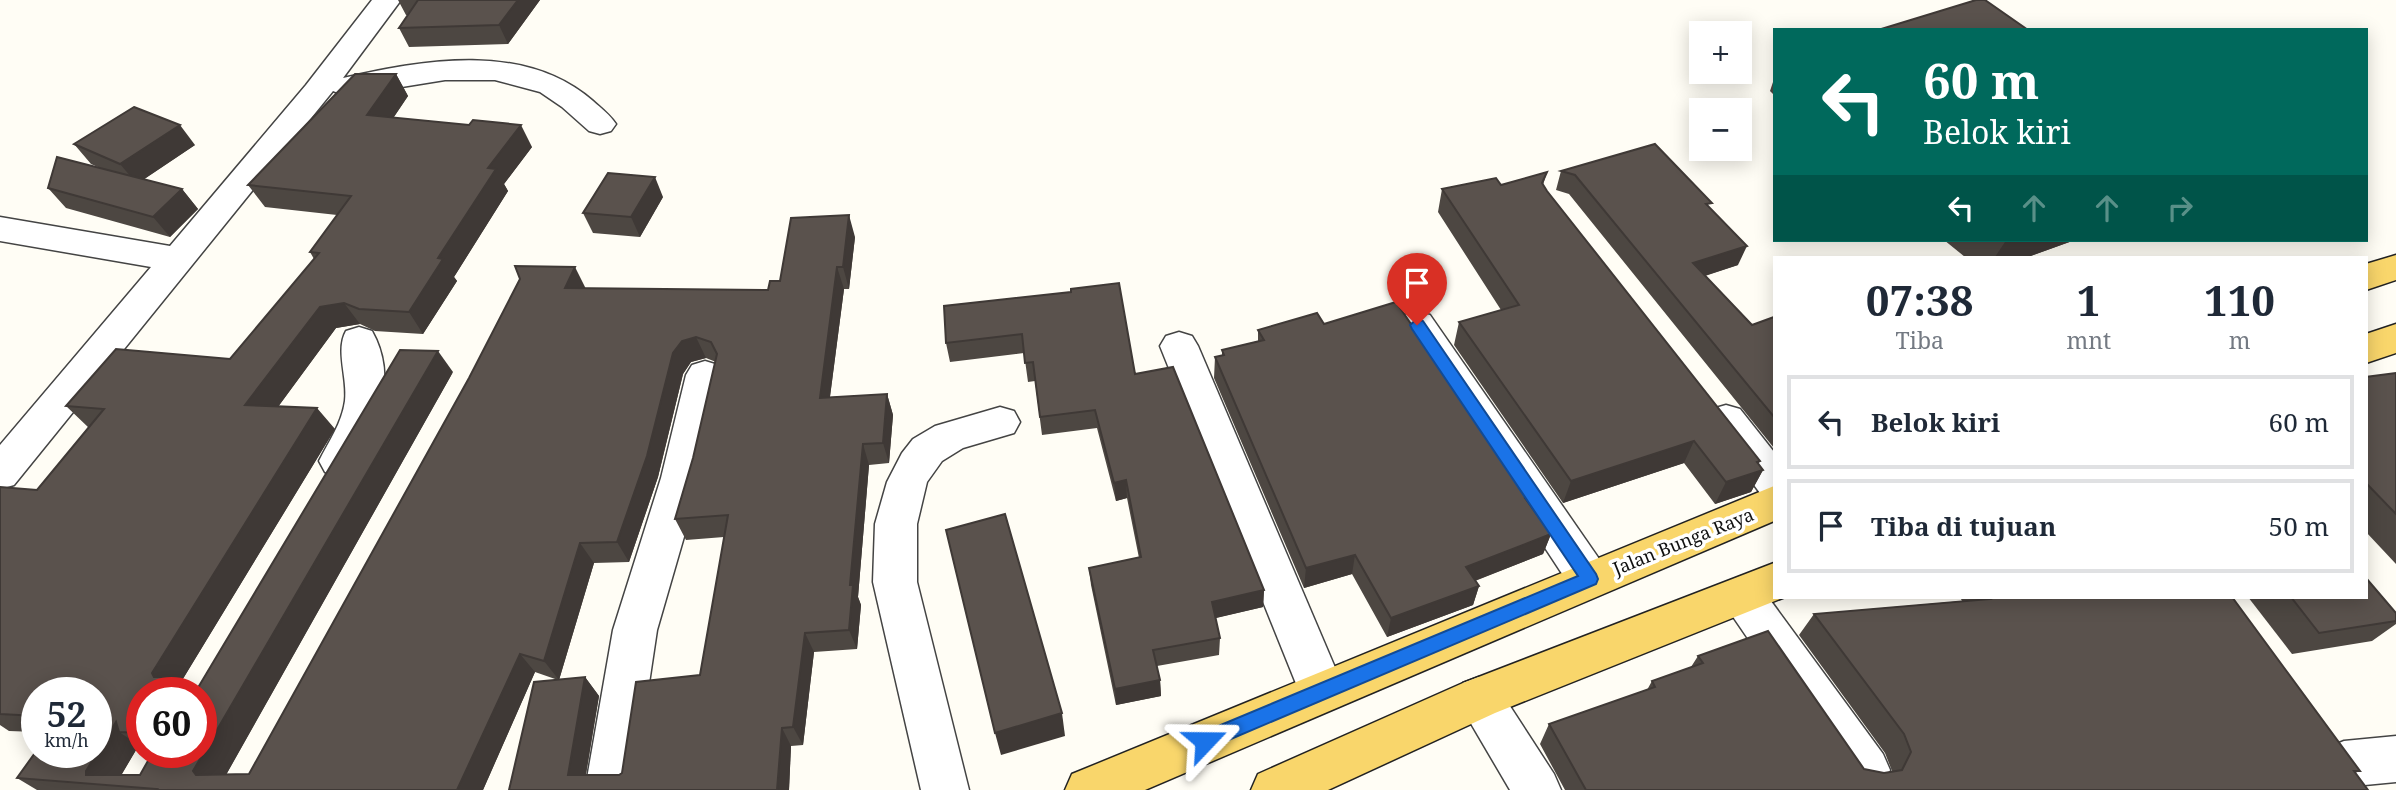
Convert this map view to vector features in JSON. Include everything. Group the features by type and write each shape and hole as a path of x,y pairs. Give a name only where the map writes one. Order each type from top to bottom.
{"main road":[{"path":"2368,276 2396,267"},
{"path":"2368,348 2396,338"},
{"name":"Jalan Bunga Raya","path":"1089,790 1773,503"},
{"path":"1275,790 1479,698 1758,589"}],"street":[{"path":"0,473 317,92 387,0"},
{"path":"317,92 451,70 495,71 544,82 571,99 600,124"},
{"path":"0,229 177,258"},
{"path":"1417,325 1590,579"},
{"path":"323,489 357,431 367,395 359,341"},
{"path":"1180,346 1322,691"},
{"path":"609,790 635,630 681,478 705,375"},
{"path":"1707,396 1773,480"},
{"path":"945,790 895,582 892,556 895,527 900,502 922,459 940,440 1000,422"},
{"path":"1758,589 1866,771"},
{"path":"1479,698 1537,790"},
{"path":"2342,762 2396,758"}],"building":[{"path":"418,0 518,0 499,25 399,28"},
{"path":"1976,0 1985,0 2025,28 1885,28"},
{"path":"355,74 396,74 367,115 469,125 473,120 521,125 488,168 496,169 438,258 443,259 409,312 359,309 344,303 320,307 245,405 317,408 152,673 154,677 126,677 126,732 119,732 116,722 112,729 112,677 21,677 21,715 0,714 0,487 37,490 104,409 66,406 116,349 230,359 319,253 310,252 351,196 248,185"},
{"path":"134,107 180,125 120,164 74,144"},
{"path":"1655,144 1712,203 1706,204 1747,246 1693,263 1752,325 1773,317 1773,416 1575,175 1561,171"},
{"path":"57,157 182,189 153,217 48,188"},
{"path":"1547,172 1542,183 1547,191 1760,461 1757,462 1763,470 1726,482 1694,441 1571,481 1459,322 1519,305 1442,189 1496,178 1501,185"},
{"path":"608,173 655,177 631,217 583,213"},
{"path":"849,215 843,267 837,267 820,398 887,394 883,443 863,444 850,585 853,585 849,630 805,633 793,727 782,728 777,790 509,790 534,682 585,677 568,775 619,775 622,773 636,682 700,675 728,515 675,519 693,458 717,354 711,342 696,337 682,341 673,353 647,456 617,542 580,543 544,661 520,654 457,790 156,790 17,778 24,768 88,768 86,775 140,775 144,768 195,768 193,771 196,775 249,774 469,378 520,279 515,266 575,267 565,288 768,290 770,281 780,281 791,218"},
{"path":"1119,283 1135,374 1173,367 1264,590 1212,602 1220,638 1153,650 1160,680 1115,689 1089,568 1141,557 1126,480 1114,483 1095,410 1040,417 1033,362 1025,363 1022,334 946,343 944,306 1071,292 1071,289"},
{"path":"1396,302 1551,534 1466,567 1479,586 1391,618 1355,555 1306,568 1215,357 1224,355 1222,350 1264,340 1258,330 1317,313 1324,324"},
{"path":"400,350 438,351 217,730 217,677 204,677"},
{"path":"2396,373 2396,514 2368,485 2368,377"},
{"path":"1005,514 1062,713 995,733 946,530"},
{"path":"2368,580 2396,613 2396,621 2319,633 2293,599 2368,599"},
{"path":"1991,599 2233,599 2360,771 2354,771 2368,790 1586,790 1549,724 1655,687 1652,681 1703,663 1698,656 1768,631 1864,769 1884,773 1902,770 1911,752 1904,734 1814,614"}],"route":[{"path":"1205,741 1590,579 1417,325"}]}
